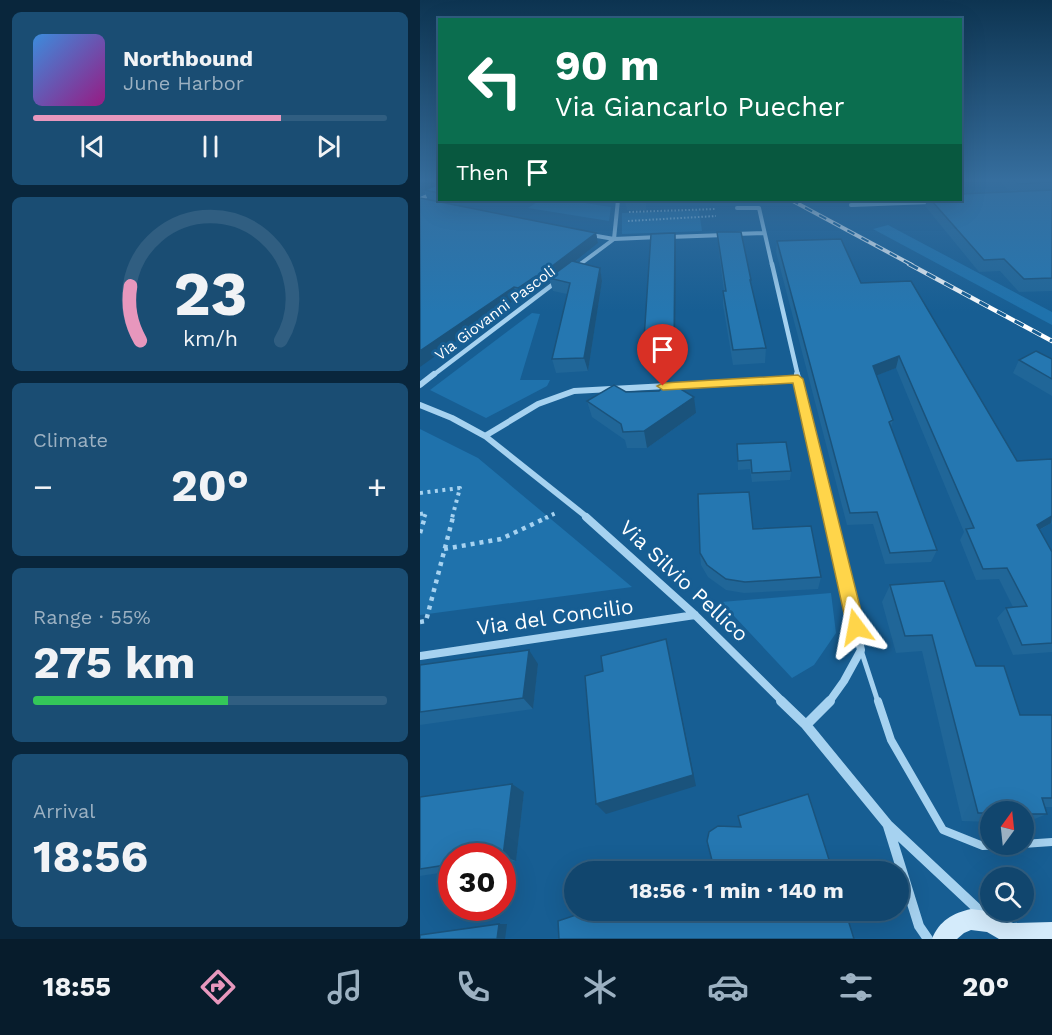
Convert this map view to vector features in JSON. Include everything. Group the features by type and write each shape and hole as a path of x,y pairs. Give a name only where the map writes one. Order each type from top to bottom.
{"street":[{"path":"614,239 616,223"},
{"path":"762,223 861,650 827,708 806,724"},
{"path":"580,233 614,239 764,233"},
{"name":"Via Giovanni Pascoli","path":"568,274 614,239"},
{"name":"Via Giovanni Pascoli","path":"420,385 559,280"},
{"path":"485,436 540,402 574,391 798,379"},
{"name":"Via Silvio Pellico","path":"420,405 452,418 485,436 572,504 695,615 806,724 888,825 1006,932"},
{"name":"Via del Concilio","path":"420,656 695,615"},
{"name":"Via Silvio Pellico","path":"888,825 919,926 928,939"},
{"path":"943,939 954,925 970,919 1006,932 1052,933"}],"lane":[{"path":"861,650 891,740 943,830 980,845"},
{"path":"1034,843 1052,842"}],"path":[{"path":"420,493 460,489 426,621 420,622"},
{"path":"444,549 501,539 536,524 572,504"},
{"path":"420,514 426,513 420,533"}],"shaded area":[{"path":"622,223 701,223 702,231 622,234"},
{"path":"888,225 1052,312 1052,325 873,229"},
{"path":"532,313 540,314 520,380 550,380 547,386 486,418 430,390"},
{"path":"420,429 478,458 632,587 420,615"},
{"path":"831,593 836,633 814,665 792,678 721,602"}],"building":[{"path":"420,223 545,223 596,233 539,276 518,288 514,287 420,351"},
{"path":"951,223 1052,223 1052,278 1024,279 1004,259 984,260"},
{"path":"717,232 741,232 766,348 733,350 723,291 726,291"},
{"path":"675,233 674,352 643,354 651,234"},
{"path":"841,239 861,283 911,281 1017,461 1052,459 1052,516 1037,525 1052,552 1052,643 1022,645 1006,608 1027,606 1007,568 983,569 966,529 974,528 899,356 873,366 893,420 889,422 937,550 890,553 877,512 850,513 777,241"},
{"path":"572,261 600,268 584,358 552,359 570,283 549,278"},
{"path":"1036,351 1052,359 1052,379 1019,360"},
{"path":"669,382 694,397 644,431 623,432 621,424 587,401 614,385 626,392 659,391"},
{"path":"786,442 791,471 752,473 751,460 738,461 737,444"},
{"path":"749,492 753,529 811,526 821,577 745,582 726,579 707,565 700,553 698,494"},
{"path":"944,581 976,666 1004,666 1020,715 1052,715 1052,798 1042,798 1047,814 1034,814 1034,801 980,801 980,813 978,813 932,635 905,636 890,585"},
{"path":"666,639 693,775 596,804 585,676 603,671 601,656"},
{"path":"529,650 523,698 420,712 420,665"},
{"path":"512,784 505,843 438,843 438,866 420,869 420,797"},
{"path":"808,794 829,861 712,861 707,841 709,832 718,826 741,827 738,816"},
{"path":"564,919 564,921 848,921 854,939 559,939 558,921"},
{"path":"499,924 497,939 420,939 420,935"}],"railway":[{"path":"833,223 912,265"},
{"path":"909,264 1052,341"}],"route":[{"path":"663,386 798,379 856,627"}]}
